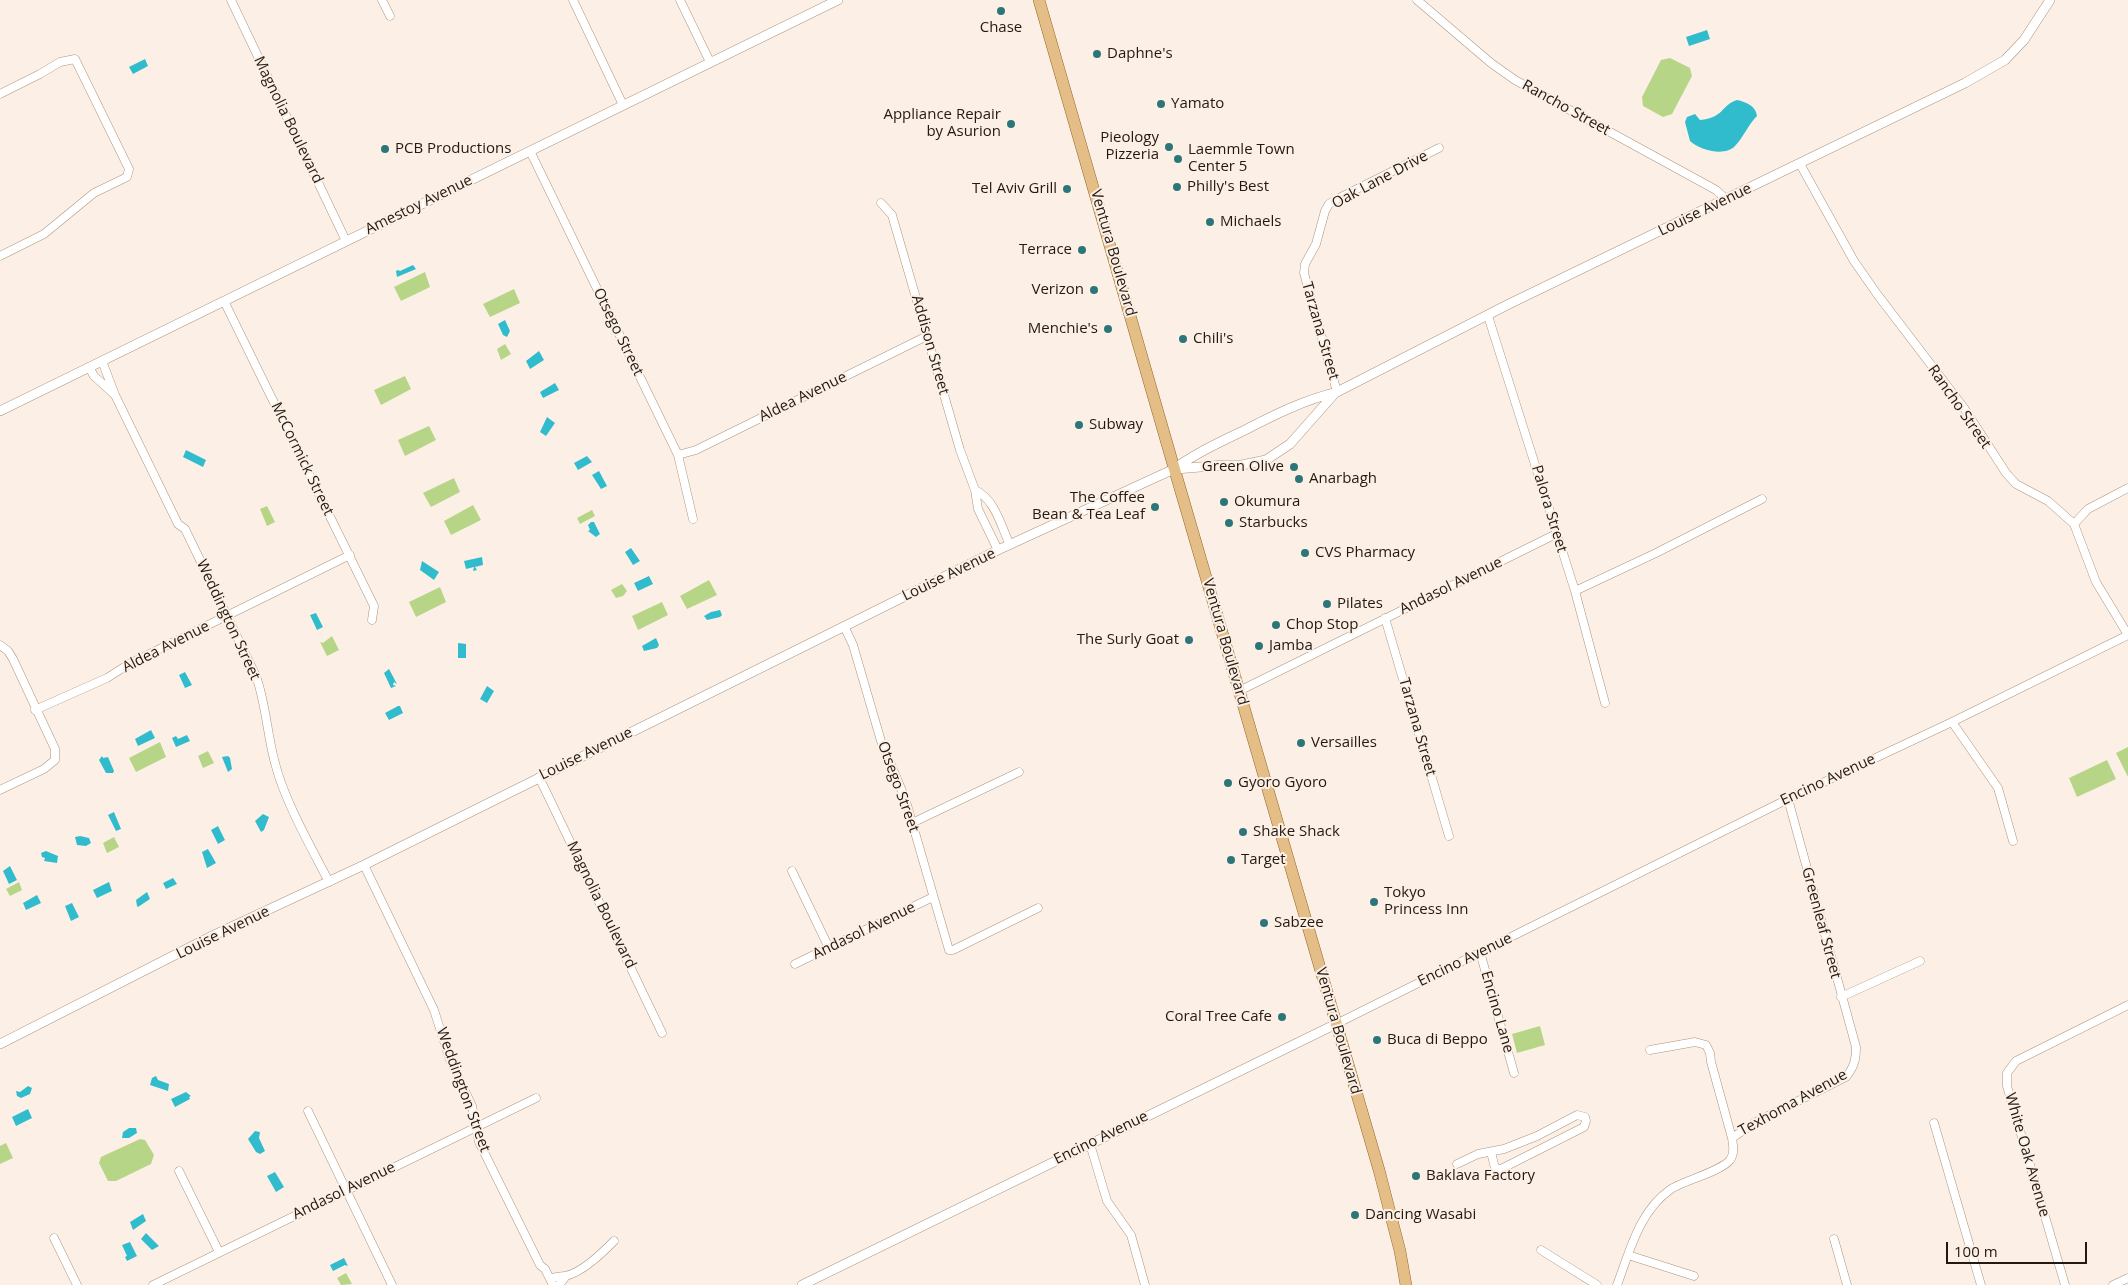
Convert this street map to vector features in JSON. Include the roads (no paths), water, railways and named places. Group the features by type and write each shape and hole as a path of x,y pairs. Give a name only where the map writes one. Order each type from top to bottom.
{"main road":[{"name":"Ventura Boulevard","path":"1039,0 1386,1194 1406,1285"}],"street":[{"name":"Magnolia Boulevard","path":"231,0 346,241"},
{"path":"382,0 390,16"},
{"path":"573,0 623,105"},
{"path":"680,0 710,62"},
{"name":"Rancho Street","path":"1417,0 1491,63 1515,80 1716,190 1726,198"},
{"name":"Louise Avenue","path":"0,1044 214,936 364,866 539,777 696,702 998,550 1174,469 1193,455 1259,422 1317,396 1337,392 1726,198 1800,164 1991,70 2016,49 2050,0"},
{"name":"Amestoy Avenue","path":"0,411 833,1"},
{"path":"0,94 60,62 75,59 129,169 127,177 94,193 44,234 0,256"},
{"name":"Oak Lane Drive","path":"1316,244 1323,216 1329,204 1439,148"},
{"name":"Otsego Street","path":"530,151 678,455 693,519"},
{"name":"Rancho Street","path":"1800,164 1823,208 1858,267 1964,408 2006,473 2016,484 2048,501 2074,524 2096,582 2128,635"},
{"name":"Addison Street","path":"881,203 892,215 960,450 975,490 978,509 998,550"},
{"name":"Tarzana Street","path":"1316,244 1305,264 1304,273 1337,392"},
{"name":"McCormick Street","path":"224,300 374,606 372,620"},
{"name":"Palora Street","path":"1488,316 1575,591 1605,703"},
{"name":"Aldea Avenue","path":"678,455 696,450 927,336"},
{"name":"Weddington Street","path":"102,361 115,395 178,524 185,529 256,676 262,693 274,762 282,784 329,882"},
{"name":"Weddington Street","path":"89,367 100,382 115,395"},
{"name":"Louise Avenue","path":"1174,469 1224,465 1242,466 1266,460 1290,444 1337,392"},
{"path":"2074,524 2088,509 2128,488"},
{"name":"Addison Street","path":"975,490 983,493 992,505 1010,545"},
{"path":"1575,591 1656,553 1762,499"},
{"name":"Andasol Avenue","path":"1239,691 1556,534"},
{"name":"Aldea Avenue","path":"35,710 107,678 129,664 350,555"},
{"name":"Tarzana Street","path":"1386,618 1449,836"},
{"name":"Otsego Street","path":"844,626 853,645 881,741 901,786 949,950 953,950 1038,908"},
{"name":"Encino Avenue","path":"802,1285 1336,1024 1788,799 1952,722 2128,635"},
{"path":"0,790 44,769 55,760 55,749 35,710 13,659 1,645"},
{"path":"1952,722 1998,788 2013,841"},
{"path":"912,823 1018,772"},
{"name":"Magnolia Boulevard","path":"539,777 662,1033"},
{"name":"Greenleaf Street","path":"1788,799 1856,1047"},
{"name":"Weddington Street","path":"364,866 434,1010 450,1060 472,1106 479,1142 540,1265 545,1269 551,1282"},
{"path":"792,871 829,948"},
{"name":"Andasol Avenue","path":"795,964 933,897"},
{"name":"Encino Lane","path":"1480,952 1514,1073"},
{"path":"1841,997 1920,962"},
{"name":"White Oak Avenue","path":"2065,1285 2007,1086 2007,1073 2016,1061 2128,1005"},
{"path":"1650,1050 1695,1042 1706,1045 1710,1053 1710,1062 1732,1138"},
{"name":"Texhoma Avenue","path":"1617,1285 1648,1211 1673,1188 1722,1166 1730,1160 1734,1149 1732,1138 1756,1122 1846,1077 1853,1068 1856,1058 1856,1047"},
{"name":"Andasol Avenue","path":"156,1284 536,1098"},
{"path":"308,1111 392,1285"},
{"path":"1457,1164 1478,1154 1504,1149 1537,1136 1578,1116 1584,1117 1586,1121 1584,1128 1498,1169 1495,1168 1491,1152"},
{"path":"1934,1124 1981,1285"},
{"path":"1537,1136 1543,1148"},
{"path":"1090,1144 1107,1201 1131,1235 1145,1285"},
{"path":"179,1171 218,1252"},
{"path":"54,1238 78,1285"},
{"path":"1834,1239 1847,1285"},
{"path":"559,1285 566,1276 594,1261 614,1241"},
{"path":"1541,1250 1596,1285"},
{"path":"1628,1255 1694,1276"},
{"path":"551,1282 558,1275 566,1276"},
{"path":"2113,1285 2128,1278"}],"water":[{"path":"1707,30 1710,39 1689,46 1686,37"},
{"path":"145,59 148,66 133,74 129,67"},
{"path":"1737,100 1753,107 1757,116 1735,146 1719,152 1699,147 1690,141 1685,122 1687,117 1695,114 1700,120 1714,117"},
{"path":"413,265 416,269 397,277 396,271"},
{"path":"505,320 510,331 507,337 503,335 498,324"},
{"path":"539,351 544,360 530,369 526,361"},
{"path":"555,383 559,390 543,398 540,392"},
{"path":"547,417 555,423 546,436 540,432"},
{"path":"186,450 206,460 203,467 183,457"},
{"path":"587,456 592,462 578,470 574,463"},
{"path":"599,471 607,486 601,489 592,475"},
{"path":"594,522 600,534 596,537 588,531 590,530 588,525"},
{"path":"631,548 640,561 633,565 625,552"},
{"path":"482,557 483,565 475,567 477,570 473,571 474,567 466,569 464,561"},
{"path":"422,561 439,572 434,580 420,570"},
{"path":"649,576 653,584 638,591 634,583"},
{"path":"720,610 722,615 720,617 707,620 704,616 711,612"},
{"path":"316,613 323,627 317,630 310,615"},
{"path":"656,638 659,645 657,648 644,651 642,646"},
{"path":"458,643 466,644 466,658 458,658"},
{"path":"389,669 397,684 394,682 393,685 396,686 391,688 384,673"},
{"path":"185,672 192,685 185,688 179,675"},
{"path":"487,686 494,691 487,703 480,699"},
{"path":"400,706 403,713 389,720 385,713"},
{"path":"151,730 155,738 138,746 135,739"},
{"path":"187,735 190,741 176,747 172,738 176,736 178,739"},
{"path":"102,756 103,758 108,757 114,771 113,773 106,773 99,760"},
{"path":"228,756 232,769 228,772 222,757"},
{"path":"114,812 121,829 116,831 108,815"},
{"path":"263,814 269,817 264,830 261,832 255,821"},
{"path":"218,826 225,840 218,844 211,830"},
{"path":"75,837 89,838 91,843 86,846 77,845"},
{"path":"208,849 216,863 207,868 202,852"},
{"path":"46,851 58,856 57,863 44,861 45,858 42,857 41,853"},
{"path":"10,866 17,880 9,884 3,871"},
{"path":"173,878 177,884 166,889 163,883"},
{"path":"109,882 112,891 97,898 93,890"},
{"path":"147,892 150,899 138,907 136,900"},
{"path":"37,895 41,903 26,910 23,903"},
{"path":"72,903 79,917 71,921 65,906"},
{"path":"156,1076 158,1080 169,1084 168,1091 150,1085 152,1078"},
{"path":"28,1086 32,1088 30,1094 21,1098 17,1096 16,1091 20,1092"},
{"path":"186,1092 191,1096 189,1097 190,1099 175,1107 171,1099"},
{"path":"28,1109 32,1118 16,1126 12,1117"},
{"path":"129,1128 136,1128 137,1133 129,1138 122,1138 123,1132"},
{"path":"255,1131 260,1132 259,1138 265,1151 260,1154 256,1152 248,1139"},
{"path":"275,1172 284,1187 276,1192 267,1176"},
{"path":"143,1214 146,1221 133,1230 130,1222"},
{"path":"146,1233 159,1246 152,1250 141,1239"},
{"path":"130,1242 137,1256 127,1261 122,1245"},
{"path":"344,1258 348,1266 345,1265 333,1271 330,1265"}],"place":[{"name":"Chase","path":"1001,11"},
{"name":"Daphne's","path":"1097,54"},
{"name":"Yamato","path":"1161,104"},
{"name":"Appliance Repair by Asurion","path":"1011,124"},
{"name":"Pieology Pizzeria","path":"1169,147"},
{"name":"PCB Productions","path":"385,149"},
{"name":"Laemmle Town Center 5","path":"1178,159"},
{"name":"Philly's Best","path":"1177,187"},
{"name":"Tel Aviv Grill","path":"1067,189"},
{"name":"Michaels","path":"1210,222"},
{"name":"Terrace","path":"1082,250"},
{"name":"Verizon","path":"1094,290"},
{"name":"Menchie's","path":"1108,329"},
{"name":"Chili's","path":"1183,339"},
{"name":"Subway","path":"1079,425"},
{"name":"Green Olive","path":"1294,467"},
{"name":"Anarbagh","path":"1299,479"},
{"name":"Okumura","path":"1224,502"},
{"name":"The Coffee Bean & Tea Leaf","path":"1155,507"},
{"name":"Starbucks","path":"1229,523"},
{"name":"CVS Pharmacy","path":"1305,553"},
{"name":"Pilates","path":"1327,604"},
{"name":"Chop Stop","path":"1276,625"},
{"name":"The Surly Goat","path":"1189,640"},
{"name":"Jamba","path":"1259,646"},
{"name":"Versailles","path":"1301,743"},
{"name":"Gyoro Gyoro","path":"1228,783"},
{"name":"Shake Shack","path":"1243,832"},
{"name":"Target","path":"1231,860"},
{"name":"Tokyo Princess Inn","path":"1374,902"},
{"name":"Sabzee","path":"1264,923"},
{"name":"Coral Tree Cafe","path":"1282,1017"},
{"name":"Buca di Beppo","path":"1377,1040"},
{"name":"Baklava Factory","path":"1416,1176"},
{"name":"Dancing Wasabi","path":"1355,1215"}]}
